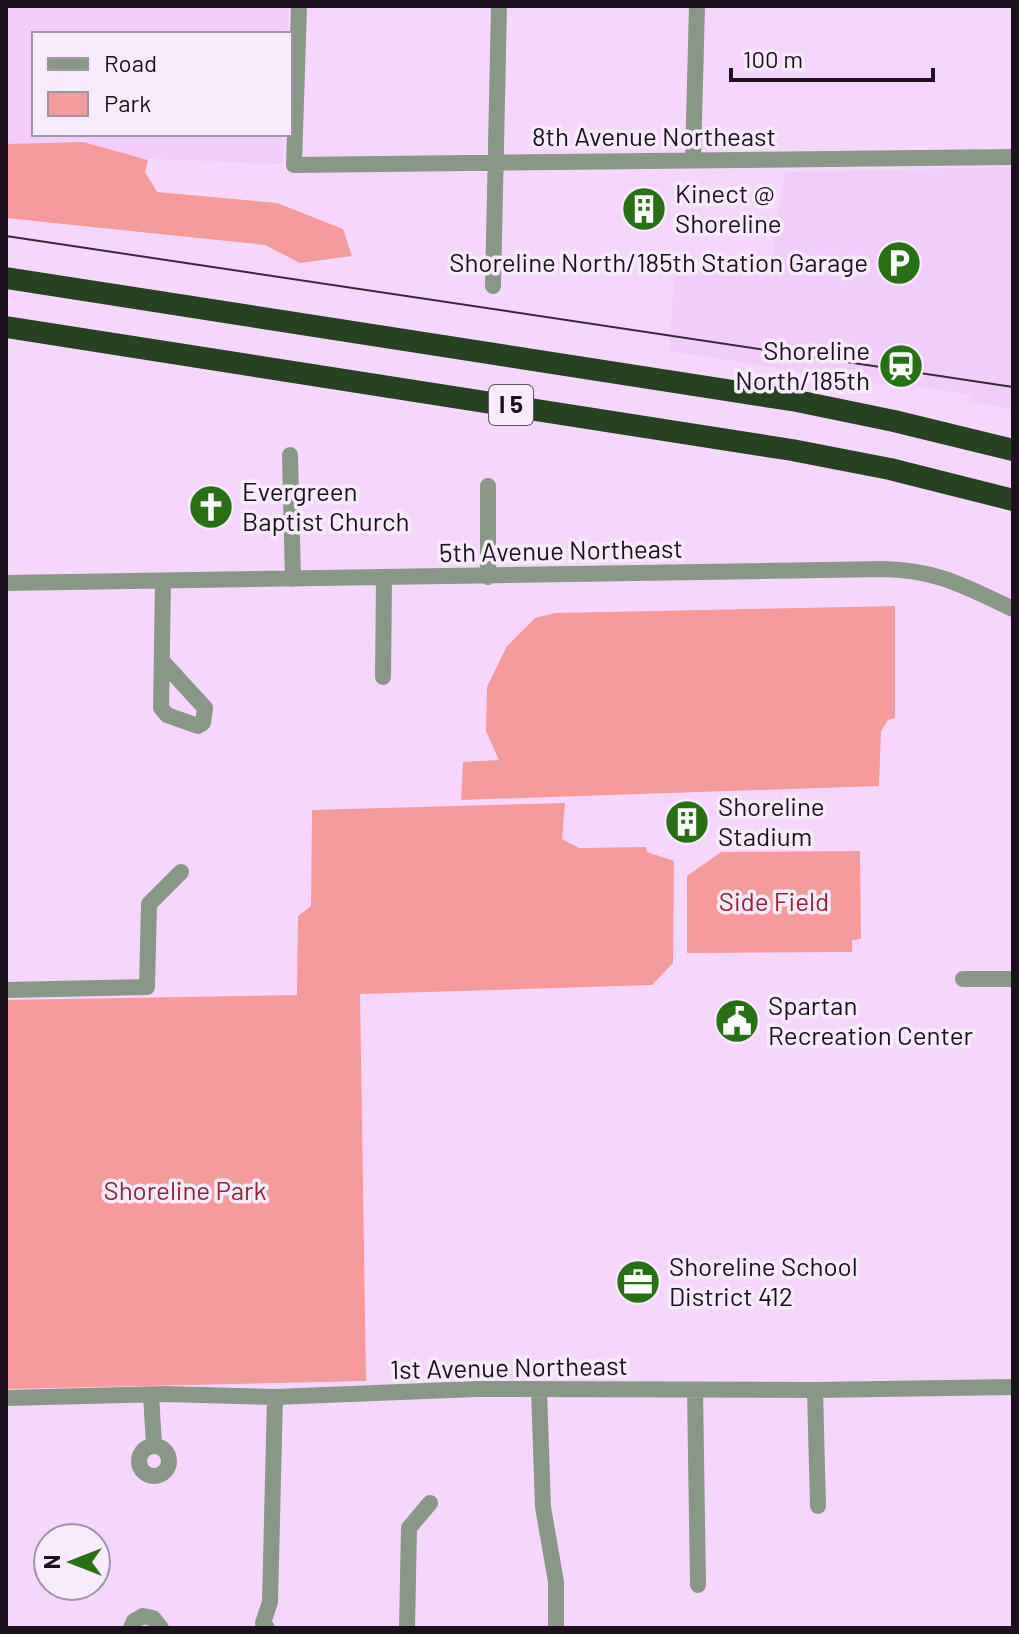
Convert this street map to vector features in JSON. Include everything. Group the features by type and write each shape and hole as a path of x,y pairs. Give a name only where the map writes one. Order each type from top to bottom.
{"highway":[{"name":"I 5","path":"6,278 797,401 1013,450"},
{"name":"I 5","path":"6,327 792,450 890,469 1013,500"}],"street":[{"name":"8th Avenue Northeast","path":"299,6 294,165 1013,157"},
{"path":"493,286 499,6"},
{"path":"693,159 697,6"},
{"path":"290,455 293,579"},
{"path":"488,486 488,577"},
{"name":"5th Avenue Northeast","path":"6,583 911,569 942,576 1013,609"},
{"path":"383,677 384,578"},
{"path":"162,661 163,581"},
{"path":"6,990 147,987 149,904 181,872"},
{"path":"963,979 1013,979"},
{"name":"1st Avenue Northeast","path":"6,1398 151,1395 275,1397 476,1389 1013,1387"},
{"path":"539,1390 543,1507 556,1582 556,1628"},
{"path":"695,1390 698,1585"},
{"path":"815,1390 818,1506"},
{"path":"151,1395 154,1445"},
{"path":"261,1626 270,1602 275,1397"},
{"path":"407,1628 409,1528 430,1503"},
{"path":"131,1628 138,1618 148,1616 157,1621 161,1628"}],"shaded area":[{"path":"6,6 288,6 287,32 32,32 32,136 284,136 283,164 6,153"},
{"path":"1013,167 1013,409 970,402 971,395 915,386 913,389 669,351 675,269 770,269 785,172"}],"green space":[{"path":"83,142 148,160 145,172 157,192 277,203 343,229 352,256 300,263 265,245 6,218 6,144"},
{"path":"895,606 895,718 888,720 881,731 879,786 461,800 463,762 499,760 486,731 487,687 507,646 535,618 555,613"},
{"name":"Shoreline Park","path":"565,803 562,839 579,848 646,847 647,852 674,861 673,963 652,985 360,994 366,1381 6,1389 6,1000 297,995 298,916 311,906 312,810"},
{"name":"Side Field","path":"860,851 861,939 852,940 852,952 687,953 687,876 721,852"}],"tram line":[{"path":"6,236 1013,387"}],"place":[{"name":"Kinect @ Shoreline","path":"644,209"},
{"name":"Shoreline North/185th Station Garage","path":"899,263"},
{"name":"Shoreline North/185th","path":"901,366"},
{"name":"Evergreen Baptist Church","path":"211,507"},
{"name":"Shoreline Stadium","path":"687,822"},
{"name":"Spartan Recreation Center","path":"737,1021"},
{"name":"Shoreline School District 412","path":"638,1282"}]}
